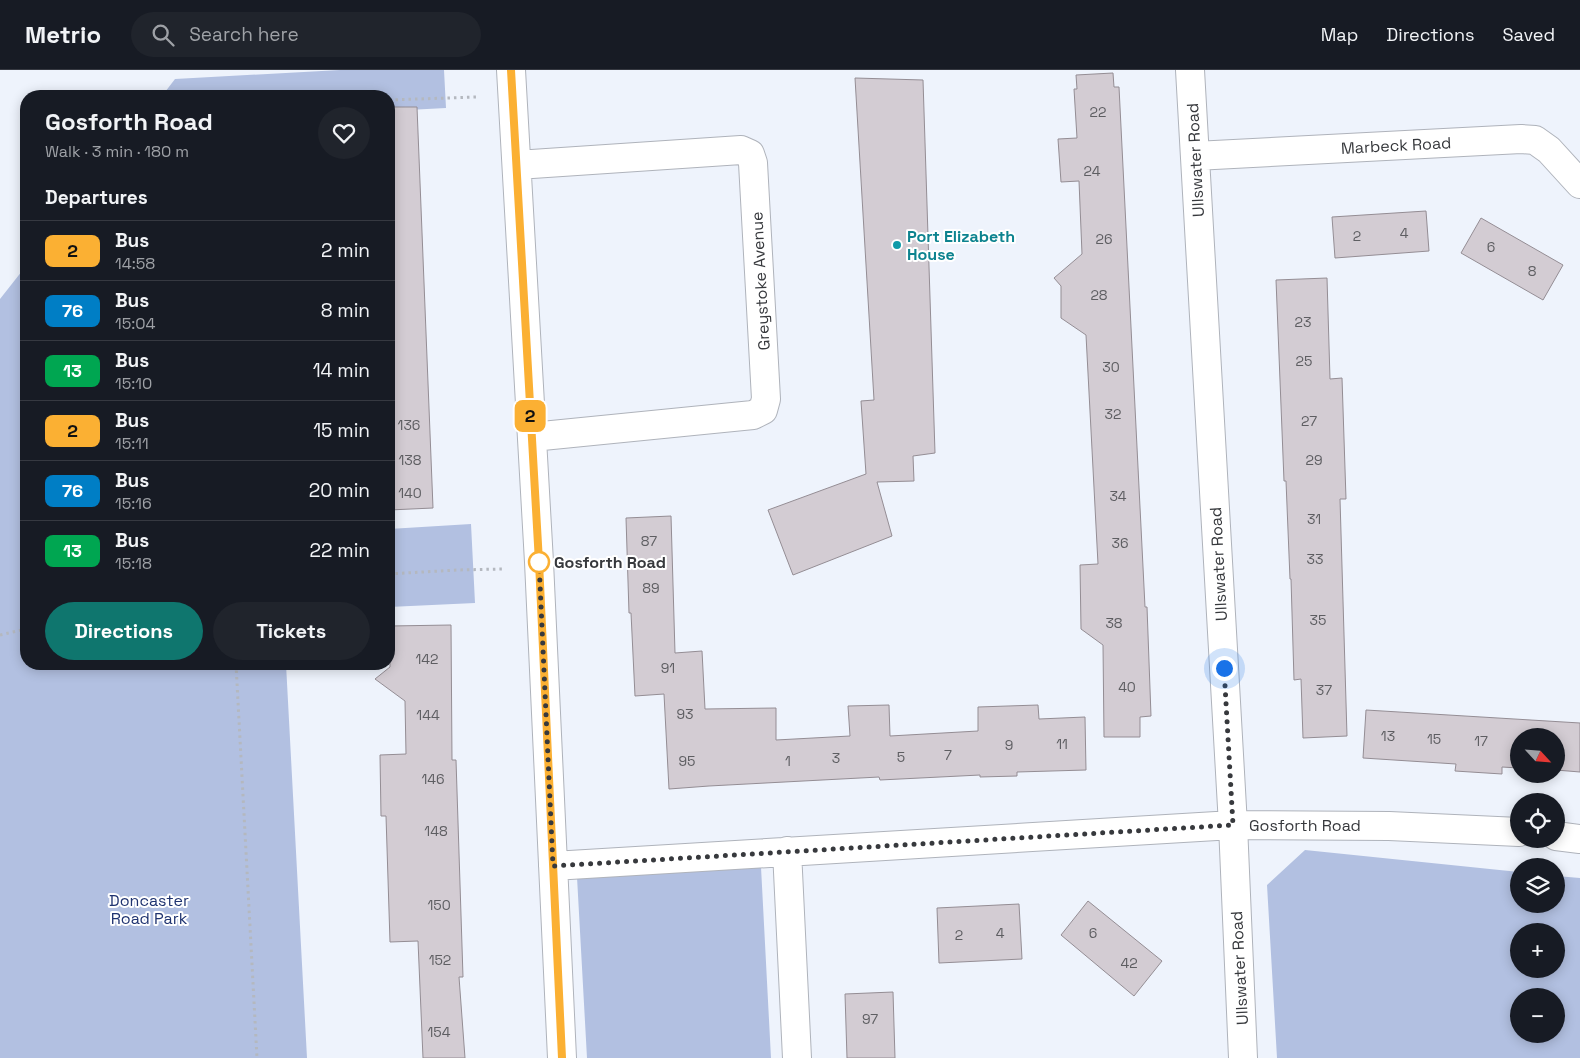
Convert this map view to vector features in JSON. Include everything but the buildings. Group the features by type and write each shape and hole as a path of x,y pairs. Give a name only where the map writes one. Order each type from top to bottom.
{"street":[{"name":"Ullswater Road","path":"1190,70 1233,825 1243,1058"},
{"path":"512,83 539,571 562,1058"},
{"name":"Marbeck Road","path":"1195,156 1521,139 1535,140 1549,150 1580,184"},
{"name":"Greystoke Avenue","path":"516,165 741,150 750,154 753,163 766,399 763,410 753,415 532,437"},
{"name":"Gosforth Road","path":"553,866 1233,825 1390,826 1510,832"},
{"path":"1565,837 1580,839"},
{"path":"787,851 797,1058"}],"path":[{"path":"395,99 512,83"},
{"path":"395,574 492,569 539,571"},
{"path":"0,634 20,630"},
{"path":"236,670 257,1058"}],"green space":[{"path":"340,70 444,70 446,108 395,111 395,90 167,90 175,79"},
{"name":"Doncaster Road Park","path":"20,274 20,670 286,670 307,1058 0,1058 0,299"},
{"path":"471,524 475,603 395,607 395,529"},
{"path":"1305,850 1510,871 1510,913 1565,913 1565,877 1580,878 1580,1058 1277,1058 1267,885"},
{"path":"761,867 771,1058 587,1058 577,877"}],"bus line":[{"name":"2","path":"511,70 539,562 562,1058"}],"place":[{"name":"Port Elizabeth House","path":"897,245"},
{"name":"Gosforth Road","path":"539,562"}],"route":[{"path":"539,562 553,866 1233,825 1224,668"}]}
